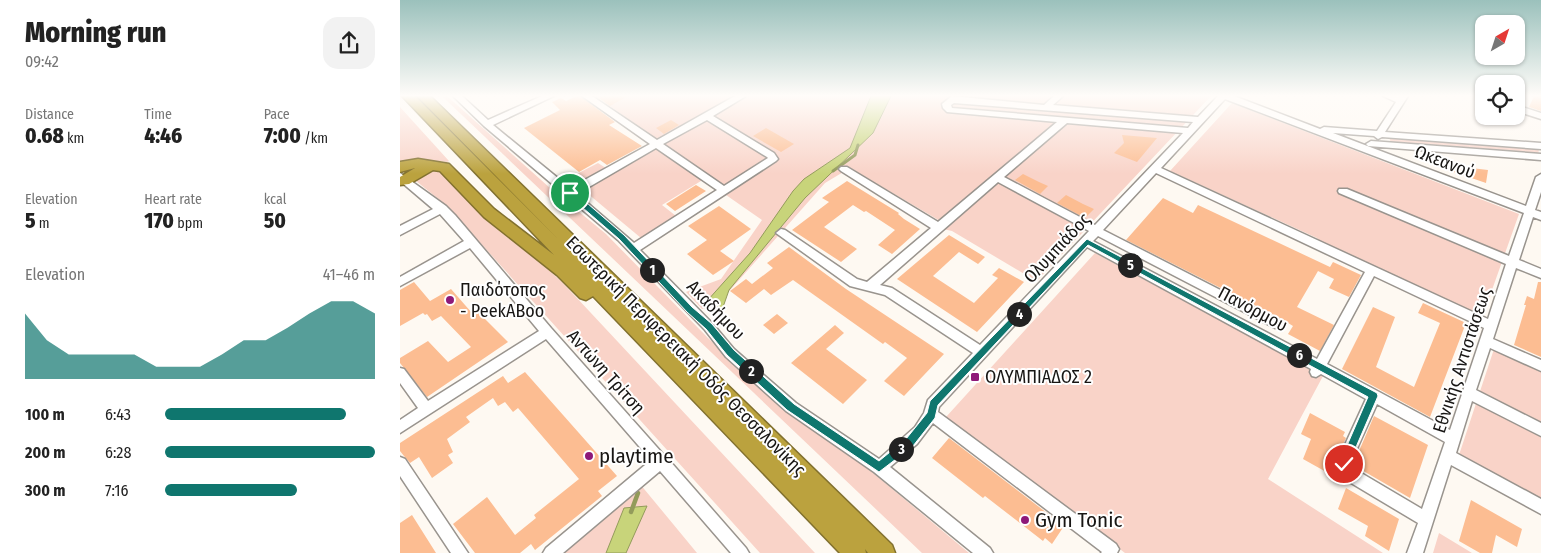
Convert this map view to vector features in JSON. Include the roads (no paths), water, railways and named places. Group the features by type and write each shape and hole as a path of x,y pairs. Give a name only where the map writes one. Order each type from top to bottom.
{"highway":[{"name":"Εσωτερική Περιφερειακή Οδός Θεσσαλονίκης","path":"436,122 855,553"},
{"name":"Εσωτερική Περιφερειακή Οδός Θεσσαλονίκης","path":"438,122 884,553"},
{"path":"401,175 434,164 447,169 490,213 563,271 614,317 626,319"}],"street":[{"name":"Ακαδήμου","path":"485,122 614,230 709,327 730,353 791,407 879,467 985,553"},
{"path":"487,124 492,122"},
{"path":"623,122 725,191"},
{"path":"570,193 697,122"},
{"path":"634,249 773,159 773,157 716,122"},
{"path":"869,287 1063,122"},
{"path":"1086,122 1191,131"},
{"name":"Ολυμπιάδος","path":"879,467 910,442 932,415 933,404 1200,122"},
{"name":"Ωκεανού","path":"1294,122 1369,147 1535,214"},
{"path":"1369,147 1387,122"},
{"path":"1313,129 1541,146"},
{"path":"1369,147 1541,157"},
{"path":"844,169 938,227"},
{"path":"1155,169 1492,326"},
{"name":"Αντώνη Τρίτση","path":"401,175 442,209 472,242 547,332 662,460 741,553"},
{"path":"997,177 1275,323"},
{"name":"Εθνικής Αντιστάσεως","path":"1415,553 1512,262 1535,214 1541,177"},
{"path":"1343,191 1541,274"},
{"path":"400,231 442,209"},
{"path":"781,233 854,283 888,291 982,353"},
{"path":"400,282 472,242"},
{"name":"Πανόρμου","path":"1087,242 1258,334 1255,339 1316,372 1319,366"},
{"path":"1372,270 1319,366 1454,439"},
{"path":"400,427 547,332"},
{"path":"1486,341 1541,366"},
{"path":"400,373 427,410"},
{"path":"1469,394 1541,430"},
{"path":"1374,396 1345,460 1344,468 1346,472 1427,520"},
{"path":"932,415 1110,551"},
{"path":"1448,456 1541,507"},
{"path":"551,553 662,460"},
{"path":"400,464 460,553"}],"waterway":[{"path":"833,171 855,155 858,145"},
{"path":"631,512 638,493"}],"place":[{"name":"Παιδότοπος - PeekABoo","path":"450,300"},
{"name":"ΟΛΥΜΠΙΑΔΟΣ 2","path":"975,377"},
{"name":"playtime","path":"589,456"},
{"name":"Gym Tonic","path":"1025,520"}]}
